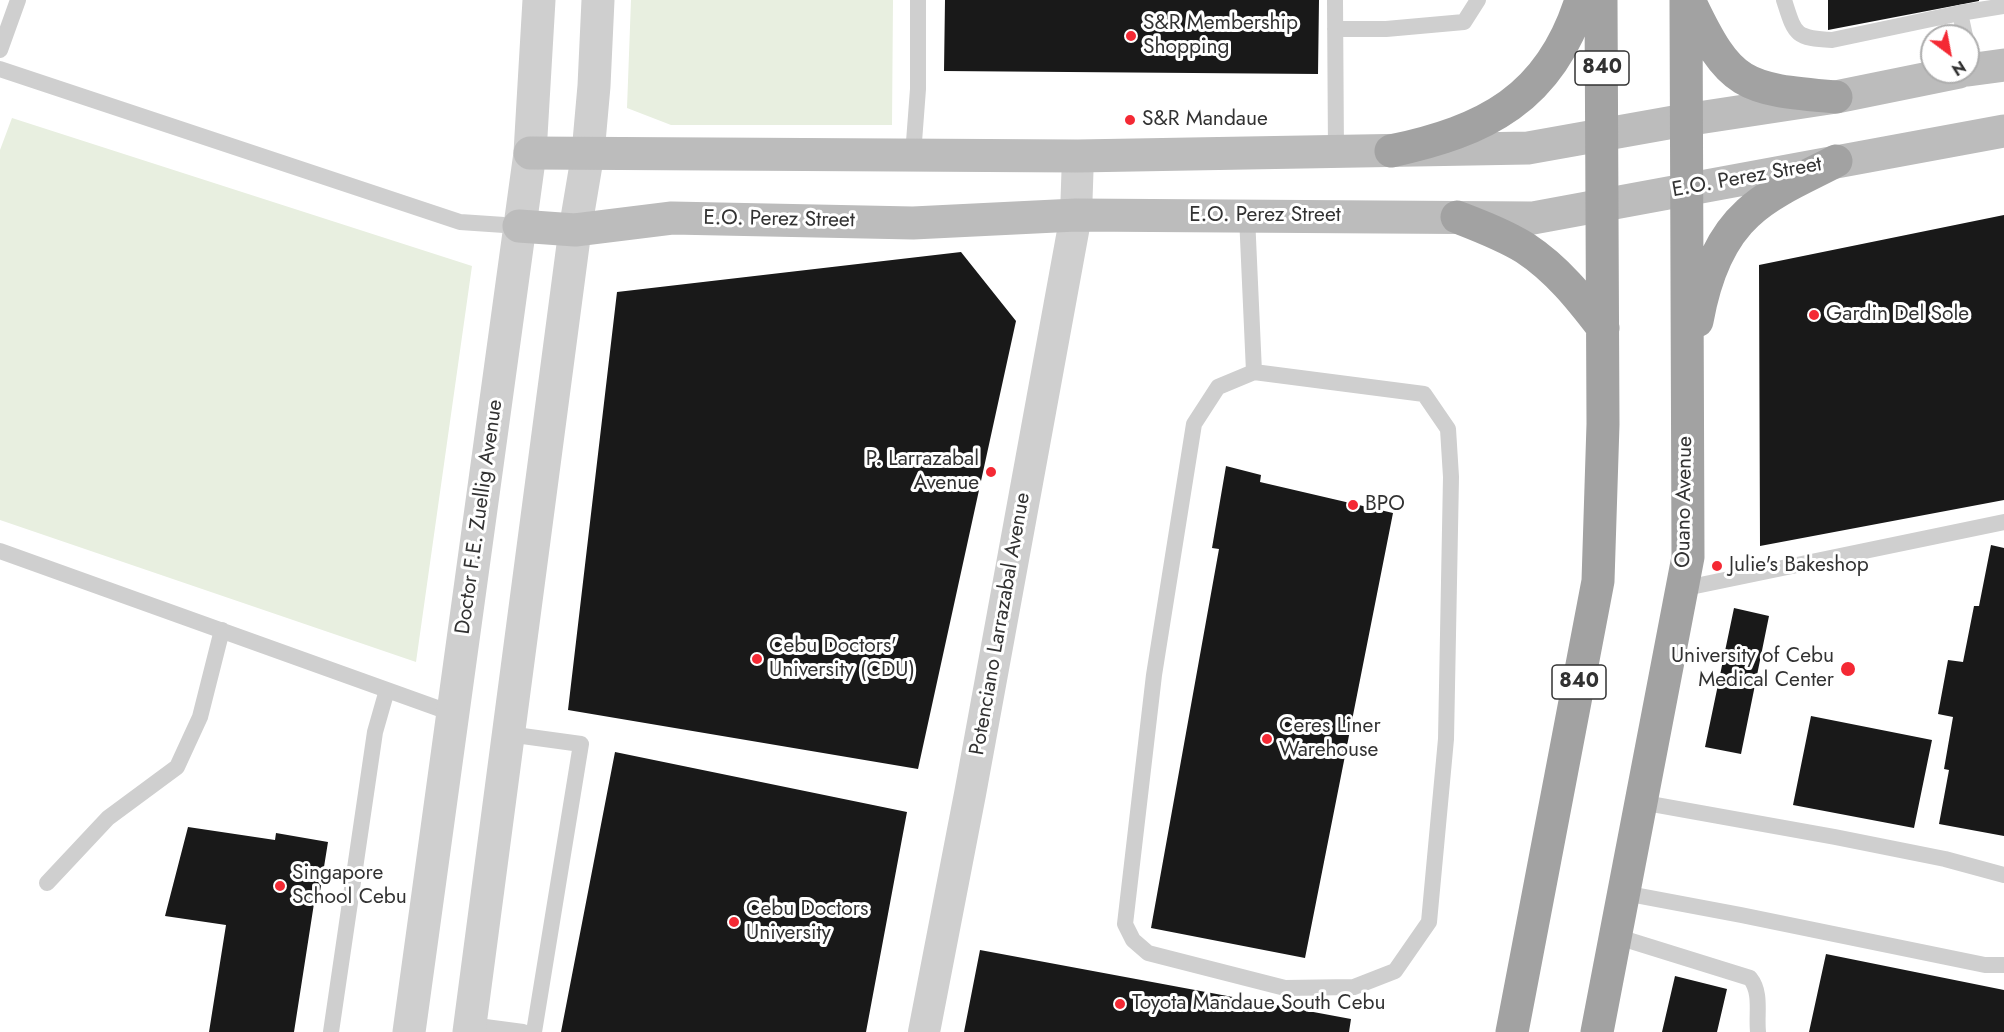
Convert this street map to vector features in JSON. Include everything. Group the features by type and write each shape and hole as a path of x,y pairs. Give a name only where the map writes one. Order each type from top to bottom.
{"highway":[{"path":"1390,151 1454,135 1476,126 1516,101 1542,75 1555,57 1573,23 1581,0"},
{"name":"840","path":"1512,1032 1598,581 1603,424 1601,0"},
{"path":"1687,0 1714,49 1737,76 1763,89 1836,97"},
{"name":"Ouano Avenue","path":"1597,1032 1688,557 1685,189 1687,0"},
{"path":"1686,373 1706,284 1726,239 1748,213 1759,204 1791,184 1836,161"},
{"path":"1456,218 1510,240 1541,259 1569,285 1603,328"}],"main road":[{"path":"530,153 1078,156 1528,148 1685,120 1836,97 1920,78"},
{"name":"E.O. Perez Street","path":"519,226 575,230 672,218 913,223 1076,215 1533,218 2004,131"}],"street":[{"path":"470,1029 575,230 588,153 598,0"},
{"name":"Doctor F.E. Zuellig Avenue","path":"409,1032 530,153 536,1"},
{"name":"Potenciano Larrazabal Avenue","path":"924,1032 1076,215 1078,156"}],"lane":[{"path":"0,50 18,0"},
{"path":"913,155 918,89 918,0"},
{"path":"1335,0 1336,152"},
{"path":"1335,29 1386,29 1464,22 1478,0"},
{"path":"1784,0 1793,28 1800,35 1812,39 1832,40 2004,6"},
{"path":"1960,13 1962,24"},
{"path":"0,69 460,222 519,226"},
{"path":"1246,216 1254,372"},
{"path":"1254,372 1424,394 1448,429 1451,477 1446,739 1429,922 1395,971 1354,987 1285,988 1148,953 1133,940 1125,924 1154,675 1194,424 1218,387 1254,372"},
{"path":"1681,589 2004,522"},
{"path":"0,551 454,714"},
{"path":"47,883 108,818 177,767 200,717 222,630"},
{"path":"331,1032 375,732 387,690"},
{"path":"508,734 582,744 534,1032"},
{"path":"1641,802 1868,843 1945,859 2004,875"},
{"path":"1624,893 1985,965 2004,965"},
{"path":"1615,936 1750,978 1757,994 1758,1032"},
{"path":"470,1029 523,1032"}],"green space":[{"path":"631,0 893,0 892,125 671,125 627,108"},
{"path":"12,118 472,266 416,662 0,520 0,150"}],"building":[{"name":"S&R Membership Shopping","path":"945,0 1319,0 1318,74 944,71"},
{"path":"1828,0 1979,0 1979,1 1828,30"},
{"path":"2004,215 2004,500 1760,546 1759,265"},
{"path":"961,252 1016,321 918,769 568,710 617,292"},
{"name":"Ceres Liner Warehouse","path":"1226,466 1261,475 1260,482 1393,513 1305,958 1151,928 1219,549 1212,548"},
{"path":"1991,545 2004,548 2004,836 1939,824 1949,770 1944,769 1953,717 1938,714 1948,660 1963,662 1974,606 1979,606"},
{"path":"1734,608 1769,616 1741,754 1705,747"},
{"path":"1811,716 1932,740 1914,828 1793,805"},
{"name":"Cebu Doctors University","path":"615,752 907,812 866,1032 561,1032"},
{"path":"188,827 275,840 276,833 328,842 319,898 315,897 294,1032 209,1032 226,925 165,916"},
{"name":"Toyota Mandaue South Cebu","path":"980,950 1351,1019 1349,1032 964,1032"},
{"path":"1826,954 2004,990 2004,1032 1809,1032"},
{"path":"1675,976 1727,989 1717,1032 1662,1032"}],"place":[{"name":"S&R Membership Shopping","path":"1131,36"},
{"name":"S&R Mandaue","path":"1130,120"},
{"name":"Gardin Del Sole","path":"1814,315"},
{"name":"P. Larrazabal Avenue","path":"991,472"},
{"name":"BPO","path":"1353,505"},
{"name":"Julie's Bakeshop","path":"1717,566"},
{"name":"Cebu Doctors' University (CDU)","path":"757,659"},
{"name":"University of Cebu Medical Center","path":"1848,669"},
{"name":"Ceres Liner Warehouse","path":"1267,739"},
{"name":"Singapore School Cebu","path":"280,886"},
{"name":"Cebu Doctors University","path":"734,922"},
{"name":"Toyota Mandaue South Cebu","path":"1120,1004"}]}
